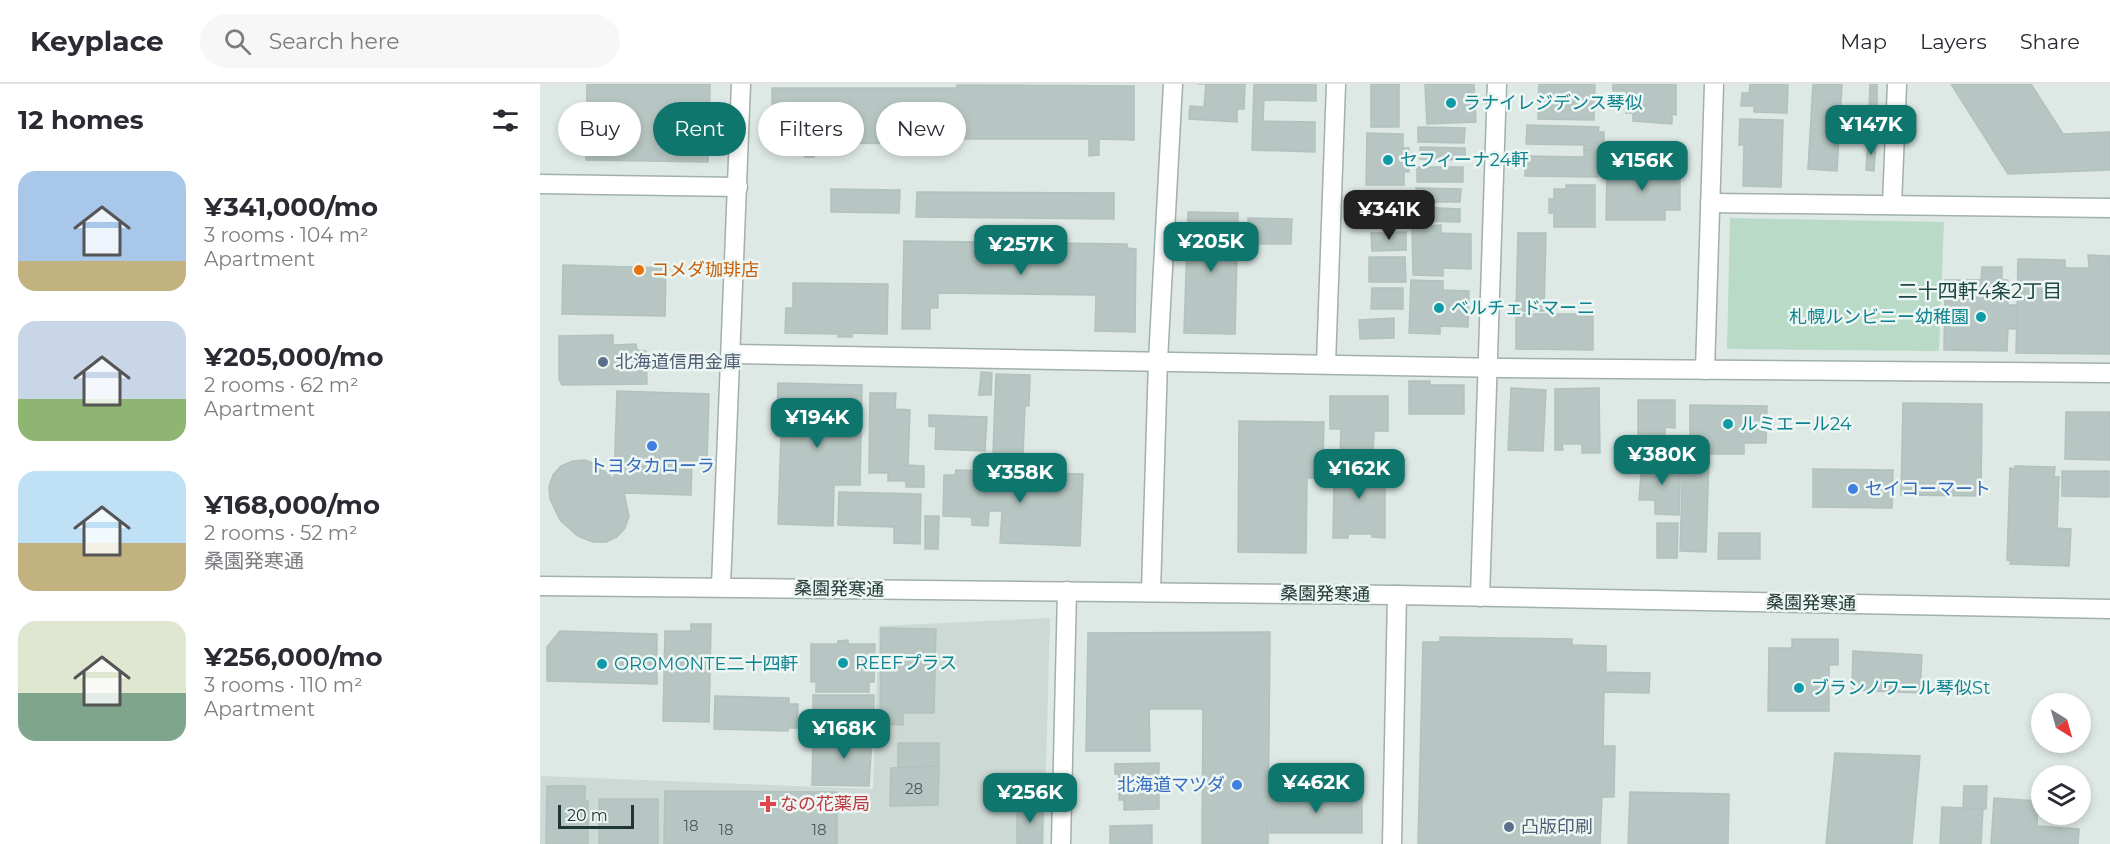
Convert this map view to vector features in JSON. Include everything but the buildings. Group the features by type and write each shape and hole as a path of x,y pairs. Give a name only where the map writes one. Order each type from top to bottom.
{"street":[{"path":"721,586 741,84"},
{"path":"1151,592 1158,360 1173,84"},
{"path":"1326,364 1336,84"},
{"path":"1480,597 1497,84"},
{"path":"1705,370 1714,84"},
{"path":"1892,205 1897,84"},
{"path":"540,184 738,187"},
{"path":"1710,203 2110,208"},
{"path":"732,354 1705,370 2110,373"},
{"name":"桑園発寒通","path":"540,586 721,586 1397,595 2110,609"},
{"path":"1061,844 1067,591"},
{"path":"1392,844 1397,595"}],"shaded area":[{"path":"1050,618 1044,844 540,844 541,776 873,789 879,626"}],"green space":[{"path":"1730,218 1944,222 1939,351 1727,349"}],"place":[{"name":"ラナイレジデンス琴似","path":"1451,103"},
{"name":"セフィーナ24軒","path":"1388,160"},
{"name":"コメダ珈琲店","path":"639,270"},
{"name":"ベルチェドマーニ","path":"1439,308"},
{"name":"札幌ルンビニー幼稚園","path":"1981,317"},
{"name":"北海道信用金庫","path":"603,362"},
{"name":"ルミエール24","path":"1728,424"},
{"name":"トヨタカローラ","path":"652,446"},
{"name":"セイコーマート","path":"1853,489"},
{"name":"REEFプラス","path":"843,663"},
{"name":"OROMONTE二十四軒","path":"602,664"},
{"name":"ブランノワール琴似St","path":"1799,688"},
{"name":"北海道マツダ","path":"1237,785"},
{"name":"なの花薬局","path":"768,804"},
{"name":"凸版印刷","path":"1509,827"}],"district":[{"name":"二十四軒4条2丁目","path":"1980,291"}]}
